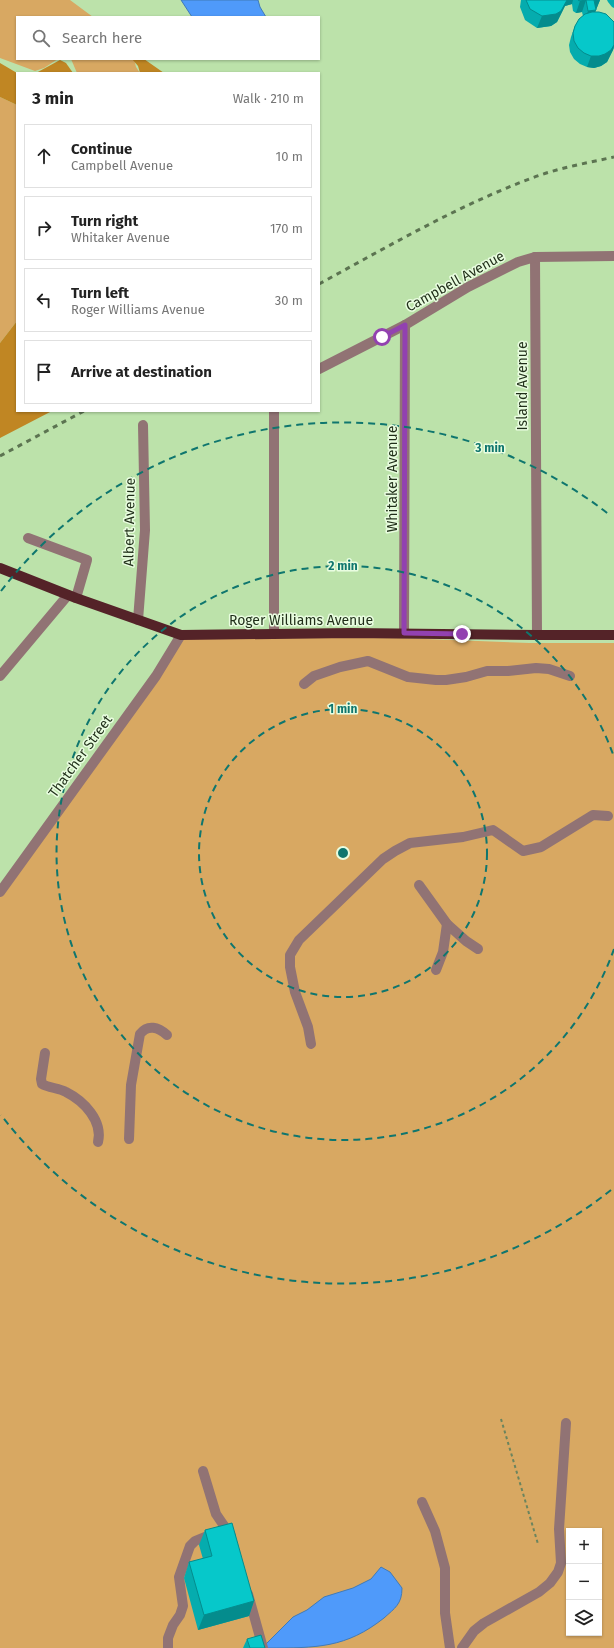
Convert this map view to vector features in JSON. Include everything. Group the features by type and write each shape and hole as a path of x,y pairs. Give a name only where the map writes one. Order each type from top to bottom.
{"main road":[{"name":"Roger Williams Avenue","path":"0,568 180,635 404,633 537,635 614,634"}],"street":[{"name":"Campbell Avenue","path":"320,368 405,325 468,287 518,262 535,257 614,256"},
{"name":"Island Avenue","path":"535,257 537,635"},
{"name":"Whitaker Avenue","path":"404,633 405,325"},
{"path":"274,412 274,634"},
{"name":"Albert Avenue","path":"138,620 145,530 143,425"},
{"path":"0,676 72,596 87,560 28,538"},
{"name":"Thatcher Street","path":"0,892 156,676 180,635"},
{"path":"304,684 314,676 340,666 368,662 408,677 436,680 466,677 487,671 508,671 536,668 549,669 570,676"},
{"path":"310,1044 308,1027 295,992 290,967 290,955 299,940 383,859 410,843 463,837 493,830 523,851 541,847 593,815 608,816"},
{"path":"419,885 447,924 478,949"},
{"path":"436,970 443,952 447,924"},
{"path":"129,1139 131,1085 140,1034 146,1028 150,1027 159,1029 167,1035"},
{"path":"45,1053 41,1079 42,1084 66,1091 83,1103 90,1111 99,1129 98,1142"},
{"path":"462,1648 474,1631 484,1623 538,1592 550,1583 558,1572 561,1563 559,1529 566,1423"},
{"path":"203,1471 216,1514 228,1530 234,1544"},
{"path":"422,1502 431,1520 446,1568 445,1613 450,1648"},
{"path":"168,1648 171,1631 182,1606 179,1577 190,1546 195,1541 212,1534"},
{"path":"244,1581 263,1648"}],"path":[{"path":"501,1419 538,1544"}],"shaded area":[{"path":"0,0 70,0 92,16 16,16 16,60 56,60 44,68 35,71 0,58"},
{"path":"60,60 66,63 72,72 38,72"},
{"path":"71,60 134,60 139,72 77,72"},
{"path":"133,60 145,60 163,72 140,72 138,66"},
{"path":"0,63 16,72 16,105 0,97"},
{"path":"0,97 16,105 16,322 0,343"},
{"path":"16,322 16,412 50,412 0,438 0,343"},
{"path":"177,638 400,638 529,643 614,643 614,1648 0,1648 0,892"}],"water":[{"path":"181,0 258,0 265,16 191,16"},
{"path":"381,1567 390,1572 402,1588 402,1593 401,1598 395,1608 370,1628 343,1641 330,1644 301,1648 267,1648 266,1644 293,1617 307,1610 324,1597 353,1588 371,1579"}],"building":[{"path":"526,0 567,0 561,11 556,14 542,16 530,9"},
{"path":"586,0 594,0 596,10 588,11"},
{"path":"592,12 606,14 614,22 614,45 611,50 599,56 591,56 584,53 578,48 574,41 573,33 579,19 585,14"},
{"path":"232,1523 254,1601 204,1615 189,1562 212,1556 205,1530"},
{"path":"261,1635 265,1648 250,1648 247,1639"}],"railway":[{"path":"320,283 424,227 504,189 552,171 614,157"},
{"path":"0,456 82,412"}],"route":[{"path":"382,337 405,325 406,424 404,633 462,634"}]}
